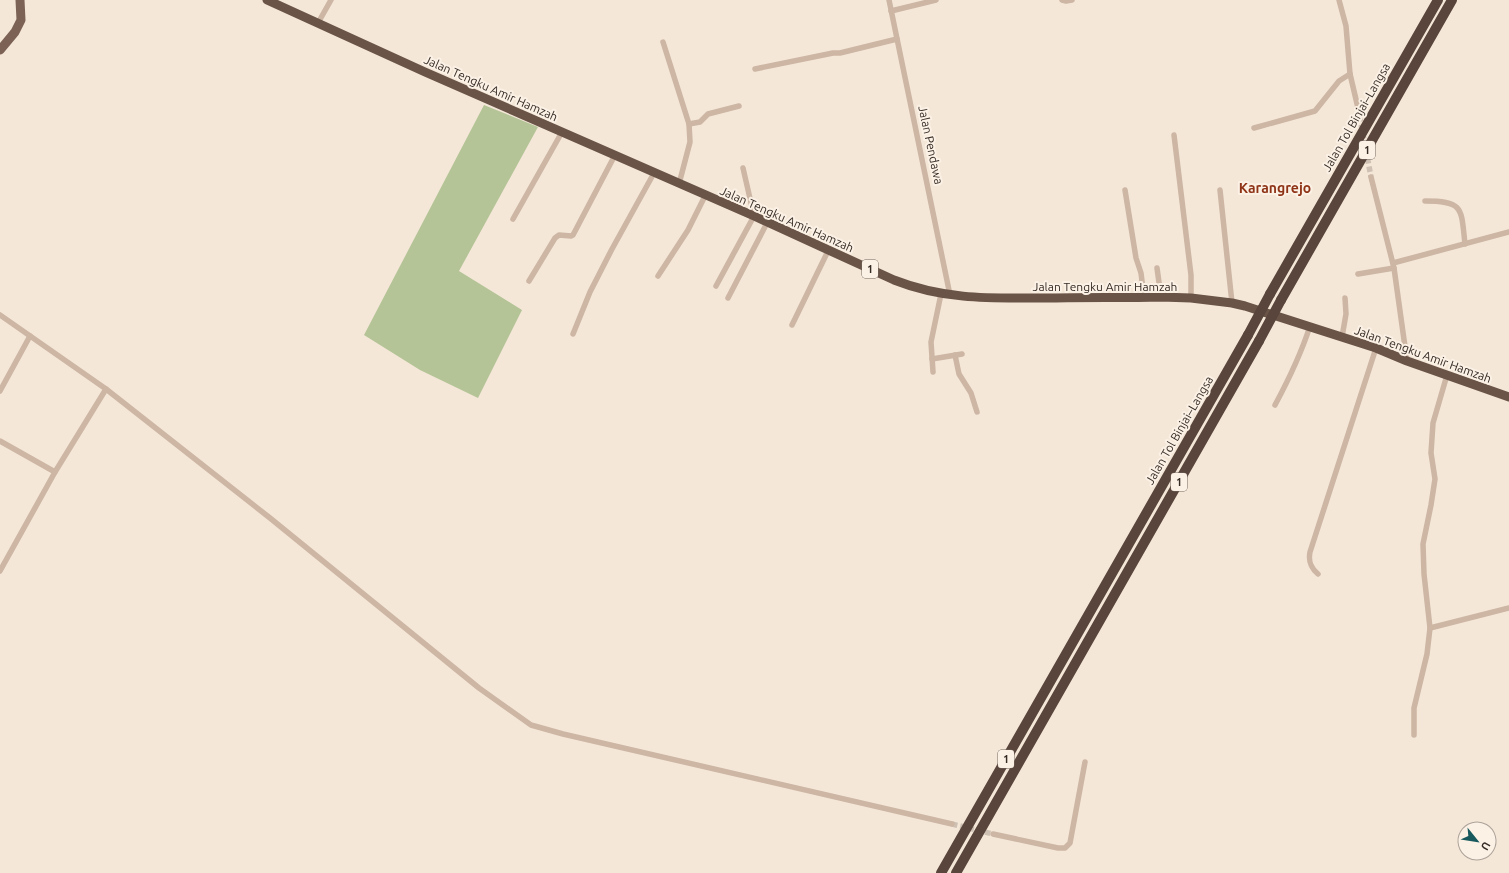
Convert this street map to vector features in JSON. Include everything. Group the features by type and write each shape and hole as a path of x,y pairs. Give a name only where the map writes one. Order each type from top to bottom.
{"highway":[{"name":"Jalan Tengku Amir Hamzah","path":"268,0 424,72 754,216 828,251 906,285 940,294 977,298 1160,296 1232,303 1310,326 1342,338 1376,348 1407,361 1509,397"},
{"name":"Jalan Tol Binjai–Langsa","path":"941,873 1438,0"},
{"name":"1","path":"956,873 1452,0"}],"main road":[{"path":"0,50 17,29 21,20 22,14 20,0"}],"street":[{"path":"318,23 331,0"},
{"name":"Jalan Pendawa","path":"889,0 950,295"},
{"path":"891,11 936,0"},
{"path":"1062,0 1072,0"},
{"path":"1339,0 1346,26 1350,74 1358,108"},
{"path":"755,69 833,53 840,53 897,39"},
{"path":"663,42 689,124 690,142 679,184"},
{"path":"1254,128 1315,111 1339,81 1350,74"},
{"path":"689,124 700,122 708,114 739,106"},
{"path":"513,219 562,132"},
{"path":"1174,135 1191,275 1191,298"},
{"path":"528,281 555,238 559,235 572,235 615,155"},
{"path":"716,286 754,216 743,168"},
{"path":"573,334 590,292 612,248 654,173"},
{"path":"1371,177 1393,266 1407,361"},
{"path":"1125,190 1136,258 1141,273 1144,297"},
{"path":"1220,190 1232,303"},
{"path":"658,276 688,230 706,196"},
{"path":"1425,201 1443,201 1458,207 1462,218 1465,244"},
{"path":"728,298 767,223"},
{"path":"1358,274 1393,266 1509,232"},
{"path":"792,325 828,251"},
{"path":"1157,268 1160,296"},
{"path":"933,372 932,334 940,294"},
{"path":"1342,338 1346,314 1345,298"},
{"path":"0,314 106,389 264,513 479,688 531,726 952,824"},
{"path":"1275,405 1303,347 1310,326"},
{"path":"0,391 30,336"},
{"path":"1318,574 1311,568 1309,560 1310,552 1376,348"},
{"path":"932,358 962,354"},
{"path":"955,355 959,374 971,393 977,412"},
{"path":"1414,735 1414,708 1428,654 1430,628 1424,574 1423,544 1435,479 1431,453 1433,423 1447,375"},
{"path":"0,571 55,472 106,389"},
{"path":"0,441 55,472"},
{"path":"1430,628 1509,608"},
{"path":"993,834 1058,848 1065,848 1070,843 1085,762"}],"green space":[{"path":"484,105 538,127 459,271 522,310 478,398 420,370 364,335"}],"tunnel":[{"path":"1358,108 1371,177"},
{"path":"952,824 993,834"}],"district":[{"name":"Karangrejo","path":"1275,188"}]}
